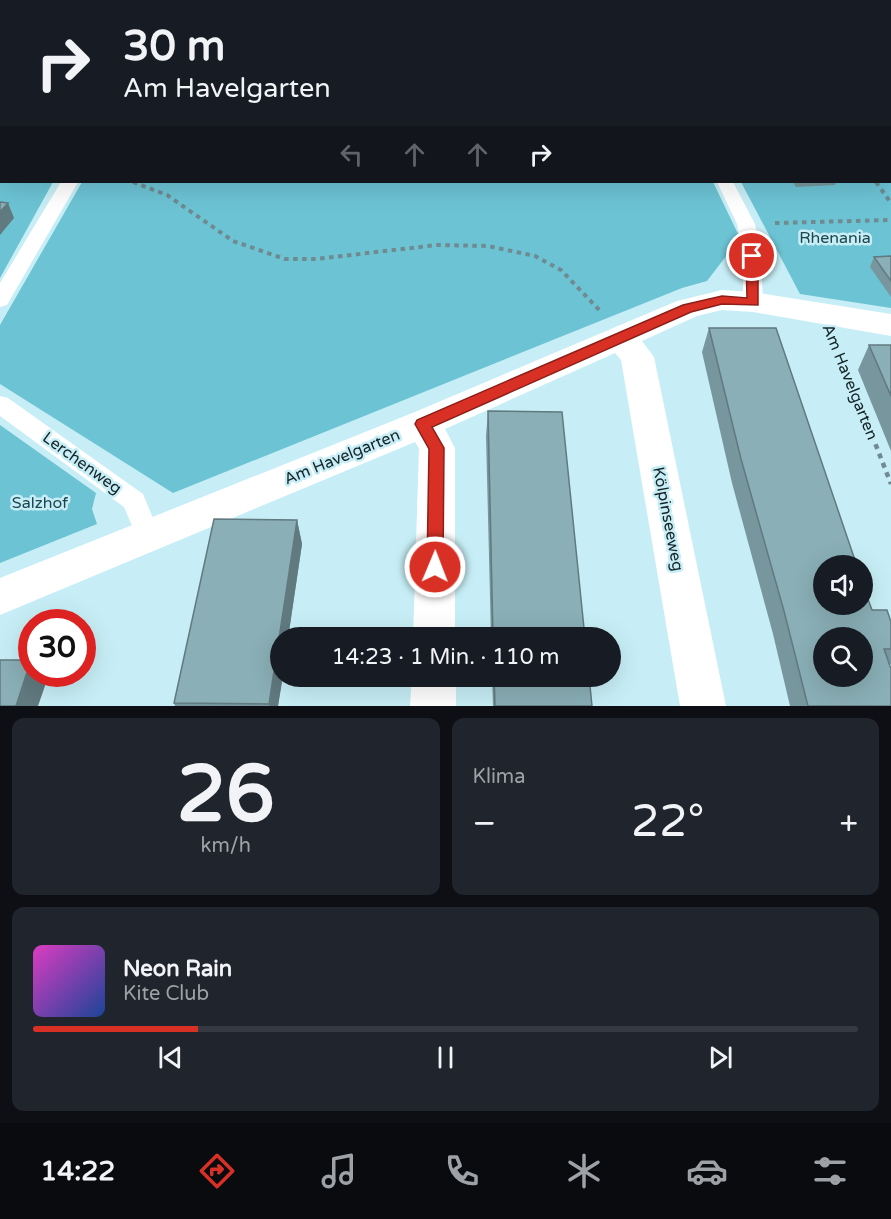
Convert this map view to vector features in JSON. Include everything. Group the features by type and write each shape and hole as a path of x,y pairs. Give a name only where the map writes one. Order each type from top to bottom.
{"street":[{"name":"Am Havelgarten","path":"0,597 423,424 688,308 722,300 753,302 891,325"},
{"name":"Kölpinseeweg","path":"620,339 637,357 703,706"},
{"path":"423,424 437,448 434,627"},
{"path":"433,706 434,687"}],"lane":[{"path":"0,300 68,183"},
{"path":"726,183 746,224 752,256 753,302"},
{"name":"Lerchenweg","path":"0,404 134,501 148,535"}],"path":[{"path":"136,183 164,192 220,233 259,252 286,259 316,259 418,247 467,245 512,249 538,257 556,266 604,316 620,339"},
{"path":"877,183 891,203"},
{"path":"746,224 891,220"},
{"name":"Am Havelgarten","path":"823,314 891,484"}],"green space":[{"path":"0,183 52,183 0,278"},
{"path":"81,183 713,183 740,238 707,281 682,288 173,493 0,384 0,325"},
{"name":"Rhenania","path":"742,183 891,183 891,308 800,294"},
{"name":"Salzhof","path":"0,425 96,493 92,509 97,524 0,563"}],"building":[{"path":"0,202 8,203 0,212"},
{"path":"891,256 891,281 874,257"},
{"path":"709,328 776,328 853,555 813,555 813,615 873,615 873,610 887,610 891,622 891,649 884,649 891,669 891,706 808,706 741,459"},
{"path":"869,345 891,345 891,396"},
{"path":"488,411 562,412 584,627 493,627"},
{"path":"214,519 297,520 281,627 270,627 272,687 269,704 174,703"},
{"path":"0,660 18,660 18,687 22,687 16,706 0,706"},
{"path":"494,687 590,687 592,706 495,706"}],"route":[{"path":"435,567 437,448 423,424 688,308 722,300 753,302 752,256"}]}
